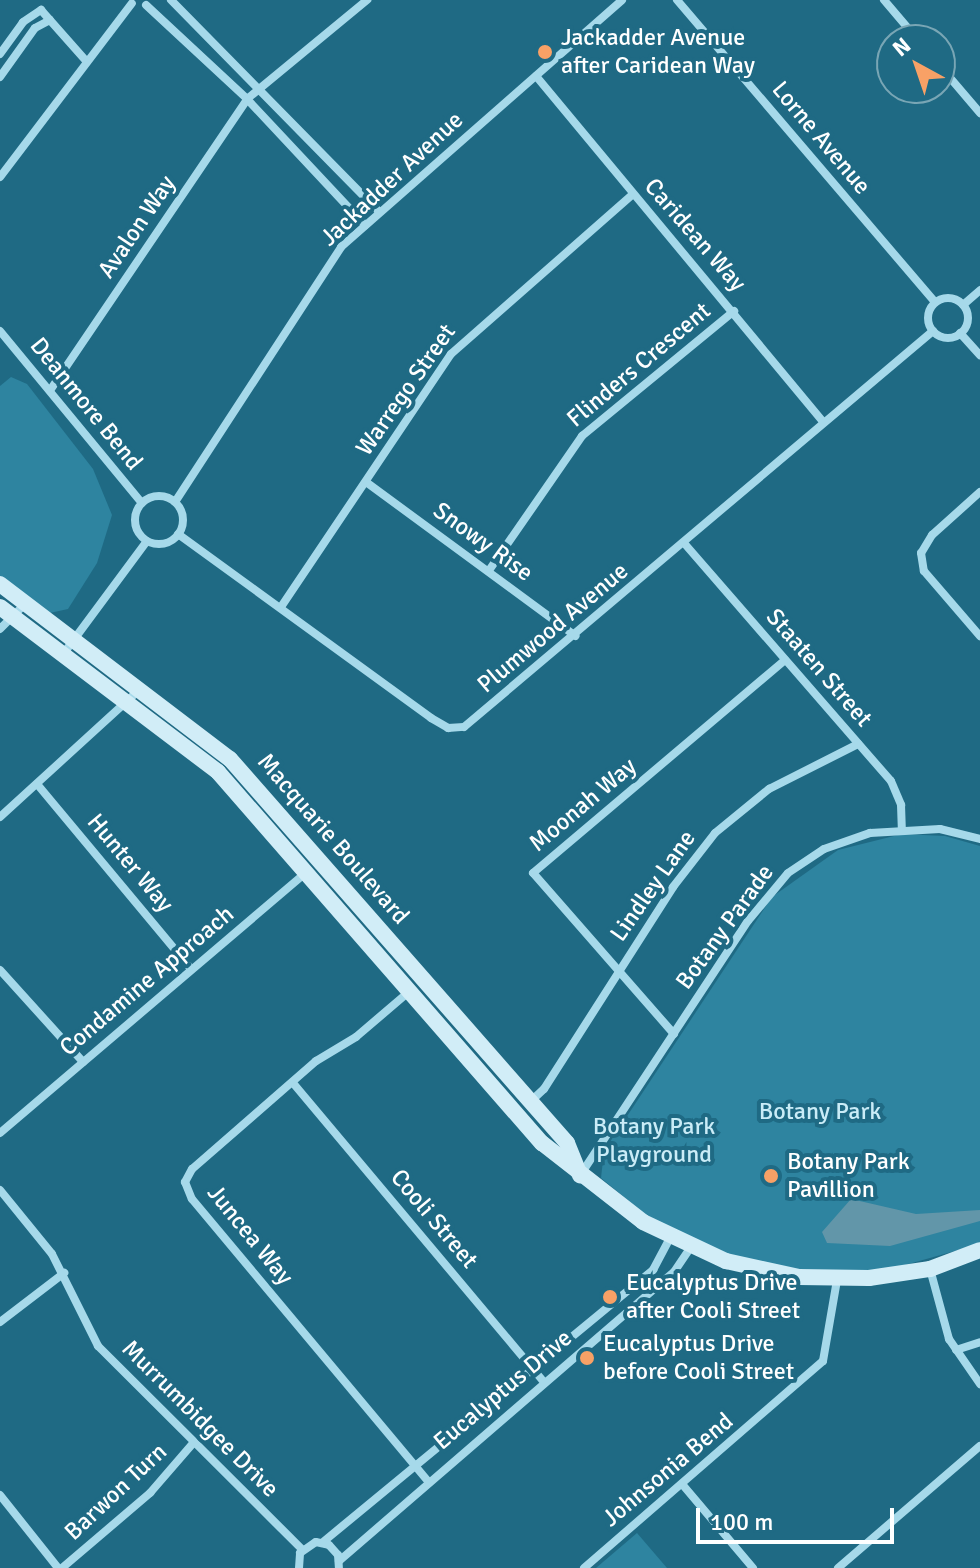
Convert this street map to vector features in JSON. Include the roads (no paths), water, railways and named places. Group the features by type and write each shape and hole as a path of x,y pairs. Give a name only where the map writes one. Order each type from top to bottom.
{"street":[{"path":"171,0 379,212"},
{"name":"Avalon Way","path":"51,389 247,99 367,0"},
{"name":"Jackadder Avenue","path":"175,502 341,247 622,0"},
{"name":"Lorne Avenue","path":"677,0 935,302"},
{"path":"884,0 904,24"},
{"path":"0,177 130,2 150,2 247,99 365,225"},
{"path":"0,54 31,14 41,10 87,62"},
{"path":"0,77 35,28 50,20"},
{"name":"Caridean Way","path":"536,76 823,422"},
{"path":"956,85 980,113"},
{"name":"Warrego Street","path":"281,607 451,354 633,194"},
{"path":"963,305 980,290"},
{"path":"951,298 963,305 967,321 960,333 949,338 933,331 928,320 935,302 951,298"},
{"name":"Flinders Crescent","path":"490,569 582,436 734,311"},
{"name":"Deanmore Bend","path":"0,331 51,389 142,503"},
{"name":"Plumwood Avenue","path":"178,534 448,728 474,723 933,331"},
{"path":"960,333 980,355"},
{"name":"Snowy Rise","path":"366,482 490,569 576,636"},
{"path":"980,492 932,535 921,553 924,571 980,636"},
{"path":"158,496 175,502 183,517 178,534 161,544 147,541 135,523 142,503 158,496"},
{"path":"68,647 147,541"},
{"name":"Staaten Street","path":"684,543 891,781 901,805 902,828"},
{"name":"Macquarie Boulevard","path":"0,584 9,615 139,690 230,759 314,865 418,984 567,1143 580,1175"},
{"name":"Macquarie Boulevard","path":"68,647 128,704 218,772 314,865"},
{"name":"Moonah Way","path":"674,1034 533,873 785,660"},
{"path":"0,817 128,704 139,690"},
{"name":"Lindley Lane","path":"529,1102 544,1089 618,972 715,833 769,789 858,744"},
{"name":"Hunter Way","path":"37,784 191,969"},
{"name":"Botany Parade","path":"580,1175 748,921 788,873 844,841 902,828 940,829 980,839"},
{"name":"Condamine Approach","path":"0,1133 314,865"},
{"path":"0,970 83,1062"},
{"name":"Macquarie Boulevard","path":"418,984 542,1143 580,1175 670,1238 690,1248 761,1270 837,1280 930,1269 980,1250"},
{"name":"Juncea Way","path":"418,984 293,1083 192,1169 185,1182 192,1199 427,1480"},
{"name":"Cooli Street","path":"293,1083 544,1382"},
{"name":"Murrumbidgee Drive","path":"0,1190 64,1273 98,1346 303,1550"},
{"name":"Eucalyptus Drive","path":"303,1550 323,1542 417,1467 653,1270 670,1238"},
{"name":"Eucalyptus Drive","path":"339,1565 427,1480 674,1272 690,1248"},
{"path":"930,1269 956,1350 980,1384"},
{"path":"0,1322 64,1273"},
{"name":"Johnsonia Bend","path":"584,1568 823,1361 837,1280"},
{"path":"956,1350 980,1342"},
{"name":"Barwon Turn","path":"60,1568 168,1476 194,1442"},
{"path":"838,1568 980,1446"},
{"path":"682,1484 753,1568"},
{"path":"0,1495 60,1568"},
{"path":"323,1542 339,1565"},
{"path":"297,1565 303,1550"}],"place":[{"name":"Jackadder Avenue after Caridean Way","path":"545,52"},
{"name":"Botany Park Pavillion","path":"771,1176"},
{"name":"Eucalyptus Drive after Cooli Street","path":"610,1297"},
{"name":"Eucalyptus Drive before Cooli Street","path":"587,1358"}],"park label":[{"name":"Botany Park","path":"820,1112"},
{"name":"Botany Park Playground","path":"654,1141"}]}
